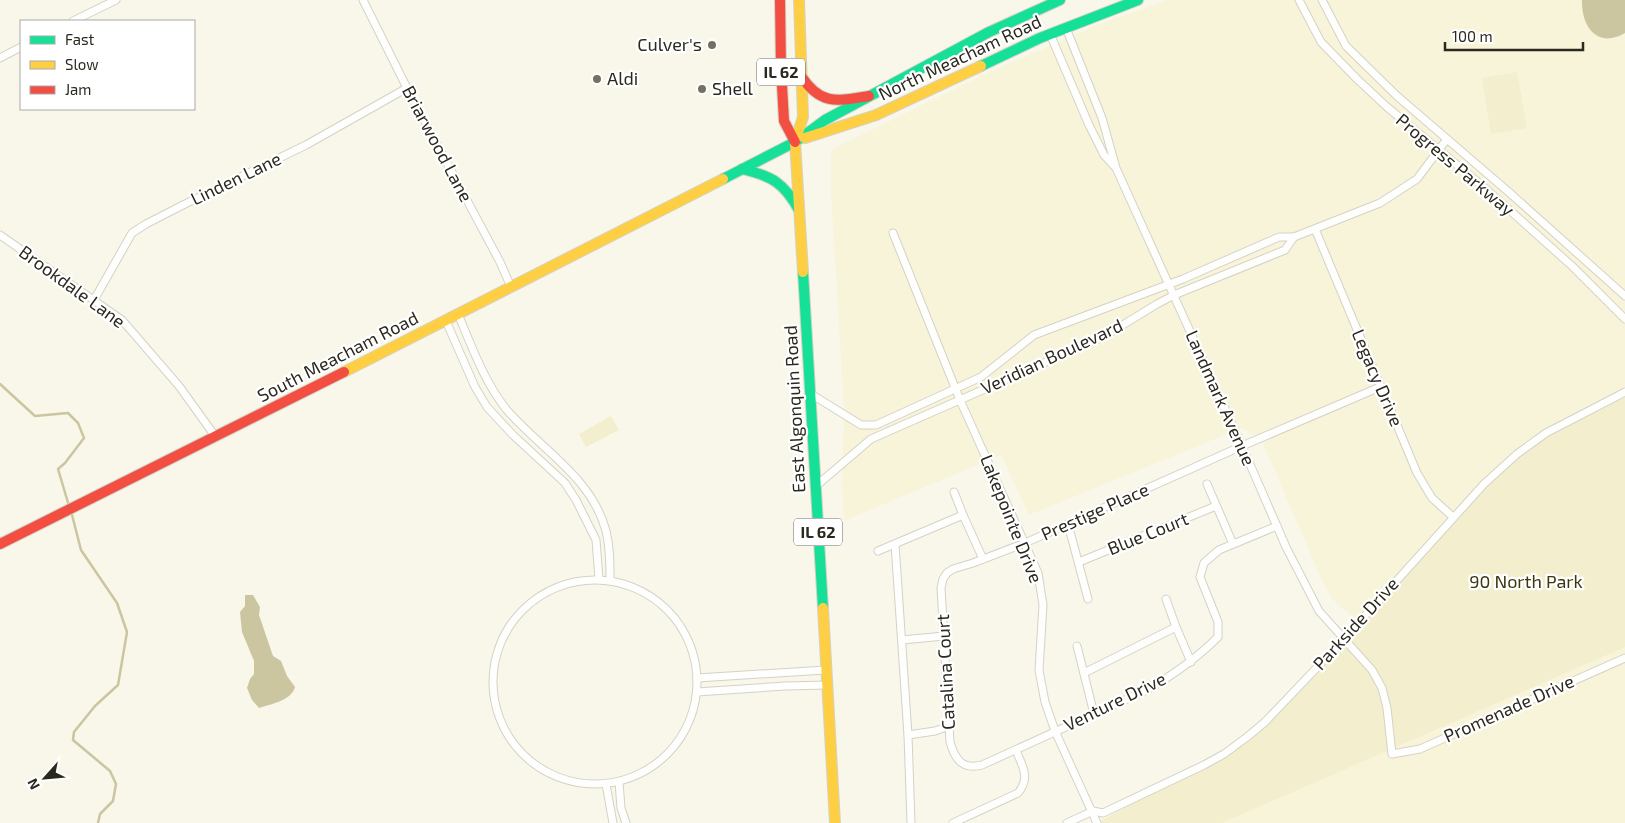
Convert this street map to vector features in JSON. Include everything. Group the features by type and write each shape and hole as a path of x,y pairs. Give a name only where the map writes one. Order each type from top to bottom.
{"main road":[{"name":"East Algonquin Road","path":"780,0 784,122 795,142"},
{"name":"East Algonquin Road","path":"799,0 803,117 795,142 811,394 834,823"},
{"name":"North Meacham Road","path":"689,196 795,142 826,120 868,96 989,32 1060,0"},
{"name":"North Meacham Road","path":"795,142 876,115 1050,34 1138,0"},
{"path":"801,76 813,93 827,100 836,101 868,96"},
{"path":"742,169 768,175 774,179 791,196 799,210"},
{"name":"South Meacham Road","path":"0,544 446,321 689,196"}],"street":[{"path":"75,20 116,0"},
{"name":"Briarwood Lane","path":"363,0 407,88 500,262 511,288"},
{"name":"Progress Parkway","path":"1299,0 1321,42 1387,107 1486,189 1572,266 1625,319"},
{"name":"Progress Parkway","path":"1322,0 1346,46 1397,96 1568,244 1625,296"},
{"name":"Landmark Avenue","path":"1066,28 1102,118 1116,168 1286,547 1319,611 1372,670 1382,688 1388,708 1392,754"},
{"path":"1050,34 1089,126 1104,155 1116,168"},
{"path":"0,58 20,48"},
{"name":"Linden Lane","path":"94,300 132,233 183,204 306,145 407,88"},
{"name":"Veridian Boulevard","path":"811,394 861,425 876,425 981,378 1009,353 1034,335 1183,279 1279,237 1294,237 1380,203 1417,179 1447,138"},
{"name":"Legacy Drive","path":"1315,229 1417,473 1432,498 1453,517"},
{"name":"Lakepointe Drive","path":"893,232 960,400 1038,573 1042,598 1042,630 1038,670 1045,702 1055,731 1096,823"},
{"name":"Brookdale Lane","path":"0,235 122,320 179,386 215,436"},
{"name":"Veridian Boulevard","path":"816,486 871,439 1103,338 1174,295 1285,250 1294,237"},
{"path":"458,314 488,383 507,409 576,477 596,504 606,529 609,548 610,580"},
{"path":"446,321 475,387 487,407 513,435 565,484 576,500 596,540 599,579"},
{"name":"Prestige Place","path":"947,573 953,569 1025,543 1242,446 1380,387"},
{"name":"Parkside Drive","path":"1103,813 1204,766 1224,754 1265,722 1344,639 1484,484 1517,454 1546,433 1625,392"},
{"path":"1207,484 1233,544"},
{"path":"954,492 984,559"},
{"name":"Blue Court","path":"1079,562 1216,506"},
{"path":"878,551 963,515"},
{"path":"1068,524 1088,599"},
{"name":"Venture Drive","path":"967,766 972,768 982,765 1147,690 1165,680 1200,655 1218,637 1218,622 1200,577 1204,563 1219,550 1277,526"},
{"path":"895,544 908,735 911,823"},
{"name":"Catalina Court","path":"947,573 941,588 950,742 952,752 959,761 967,766"},
{"path":"599,579 610,580 629,585 657,601 679,626 688,642 694,660 697,692 694,709 678,743 652,767 619,782 606,784 576,782 556,777 538,768 512,740 504,728 493,692 497,657 503,639 514,619 534,600 576,583 599,579"},
{"path":"1166,599 1190,662"},
{"path":"1084,673 1176,627"},
{"path":"902,640 944,636"},
{"path":"1077,646 1094,714"},
{"name":"Promenade Drive","path":"1392,754 1420,749 1625,658"},
{"path":"697,678 826,670"},
{"path":"697,692 827,685"},
{"path":"908,735 935,731 949,726"},
{"path":"953,823 1018,793 1024,785 1025,775 1016,750"},
{"path":"619,782 626,823"},
{"path":"606,784 613,823"},
{"path":"1067,823 1092,812 1103,813 1099,822 1096,823"}],"shaded area":[{"path":"1169,0 1625,0 1625,823 1096,823 1204,765 1247,737 1359,623 1333,600 1324,585 1262,441 1242,428 1029,515 1001,455 844,521 842,484 844,407 831,194 831,150 987,73 1102,23"},
{"path":"1582,0 1625,0 1625,33 1607,38 1599,37 1593,33 1584,19"},
{"path":"245,595 253,595 260,607 259,615 273,656 281,661 287,676 295,687 293,692 285,699 259,708 252,700 247,688 254,674 254,661 242,632 240,612 245,606"}],"green space":[{"path":"1517,72 1527,128 1491,134 1482,78"},
{"name":"90 North Park","path":"1625,392 1625,647 1222,823 1097,823 1204,765 1247,737 1517,454"},
{"path":"611,416 619,430 586,447 579,434"}],"waterway":[{"path":"0,384 35,416 68,413 78,423 84,438 65,463 58,469 69,506"},
{"path":"71,511 81,550 117,603 127,632 118,685 95,706 74,732 73,740 110,771 116,784 113,801 100,814 98,823"}],"traffic: fast":[{"path":"723,179 795,142 825,120 989,32 1060,0"},
{"path":"981,66 1040,38 1138,0"},
{"path":"742,169 776,182 788,193 799,210"},
{"path":"803,272 823,608"}],"traffic: slow":[{"path":"799,0 803,117 795,142 803,272"},
{"path":"805,138 876,115 981,66"},
{"path":"344,372 723,179"},
{"path":"823,608 835,823"}],"traffic: jam":[{"path":"780,0 784,121 795,142"},
{"path":"801,76 808,86 823,97 839,100 869,96"},
{"path":"0,544 344,372"}],"place":[{"name":"Culver's","path":"712,45"},
{"name":"Aldi","path":"597,79"},
{"name":"Shell","path":"702,89"}]}
